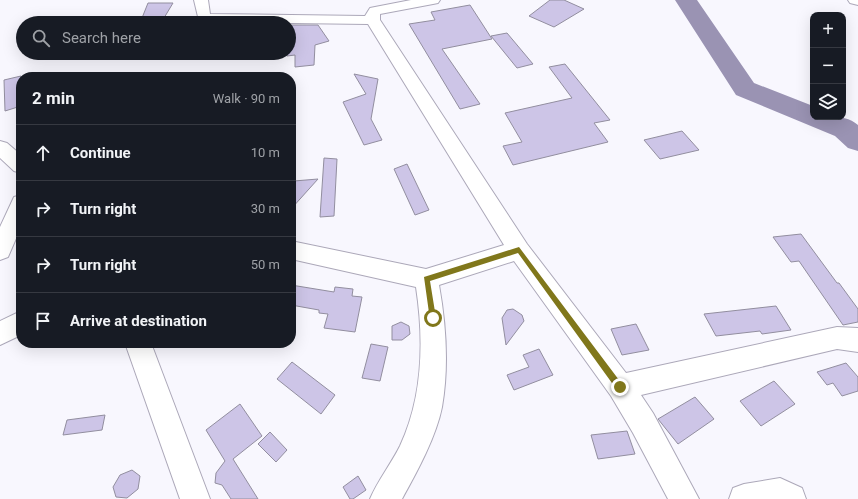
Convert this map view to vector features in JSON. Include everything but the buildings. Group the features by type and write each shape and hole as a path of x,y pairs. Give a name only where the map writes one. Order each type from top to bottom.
{"street":[{"path":"201,0 204,16"},
{"path":"433,0 375,11 372,15 373,20 519,250 620,387 643,423 684,499"},
{"path":"296,19 373,20"},
{"path":"0,148 16,162"},
{"path":"0,251 16,214"},
{"path":"296,251 426,279 519,250"},
{"path":"385,499 411,454 428,407 433,357 433,318 426,279"},
{"path":"0,334 16,325"},
{"path":"620,387 837,338 858,340"},
{"path":"140,348 195,499"},
{"path":"744,499 780,493 791,499"}],"waterway":[{"path":"686,0 745,89 810,115"},
{"path":"822,120 845,129 858,141"}],"route":[{"path":"433,318 426,279 519,250 620,387"}]}
